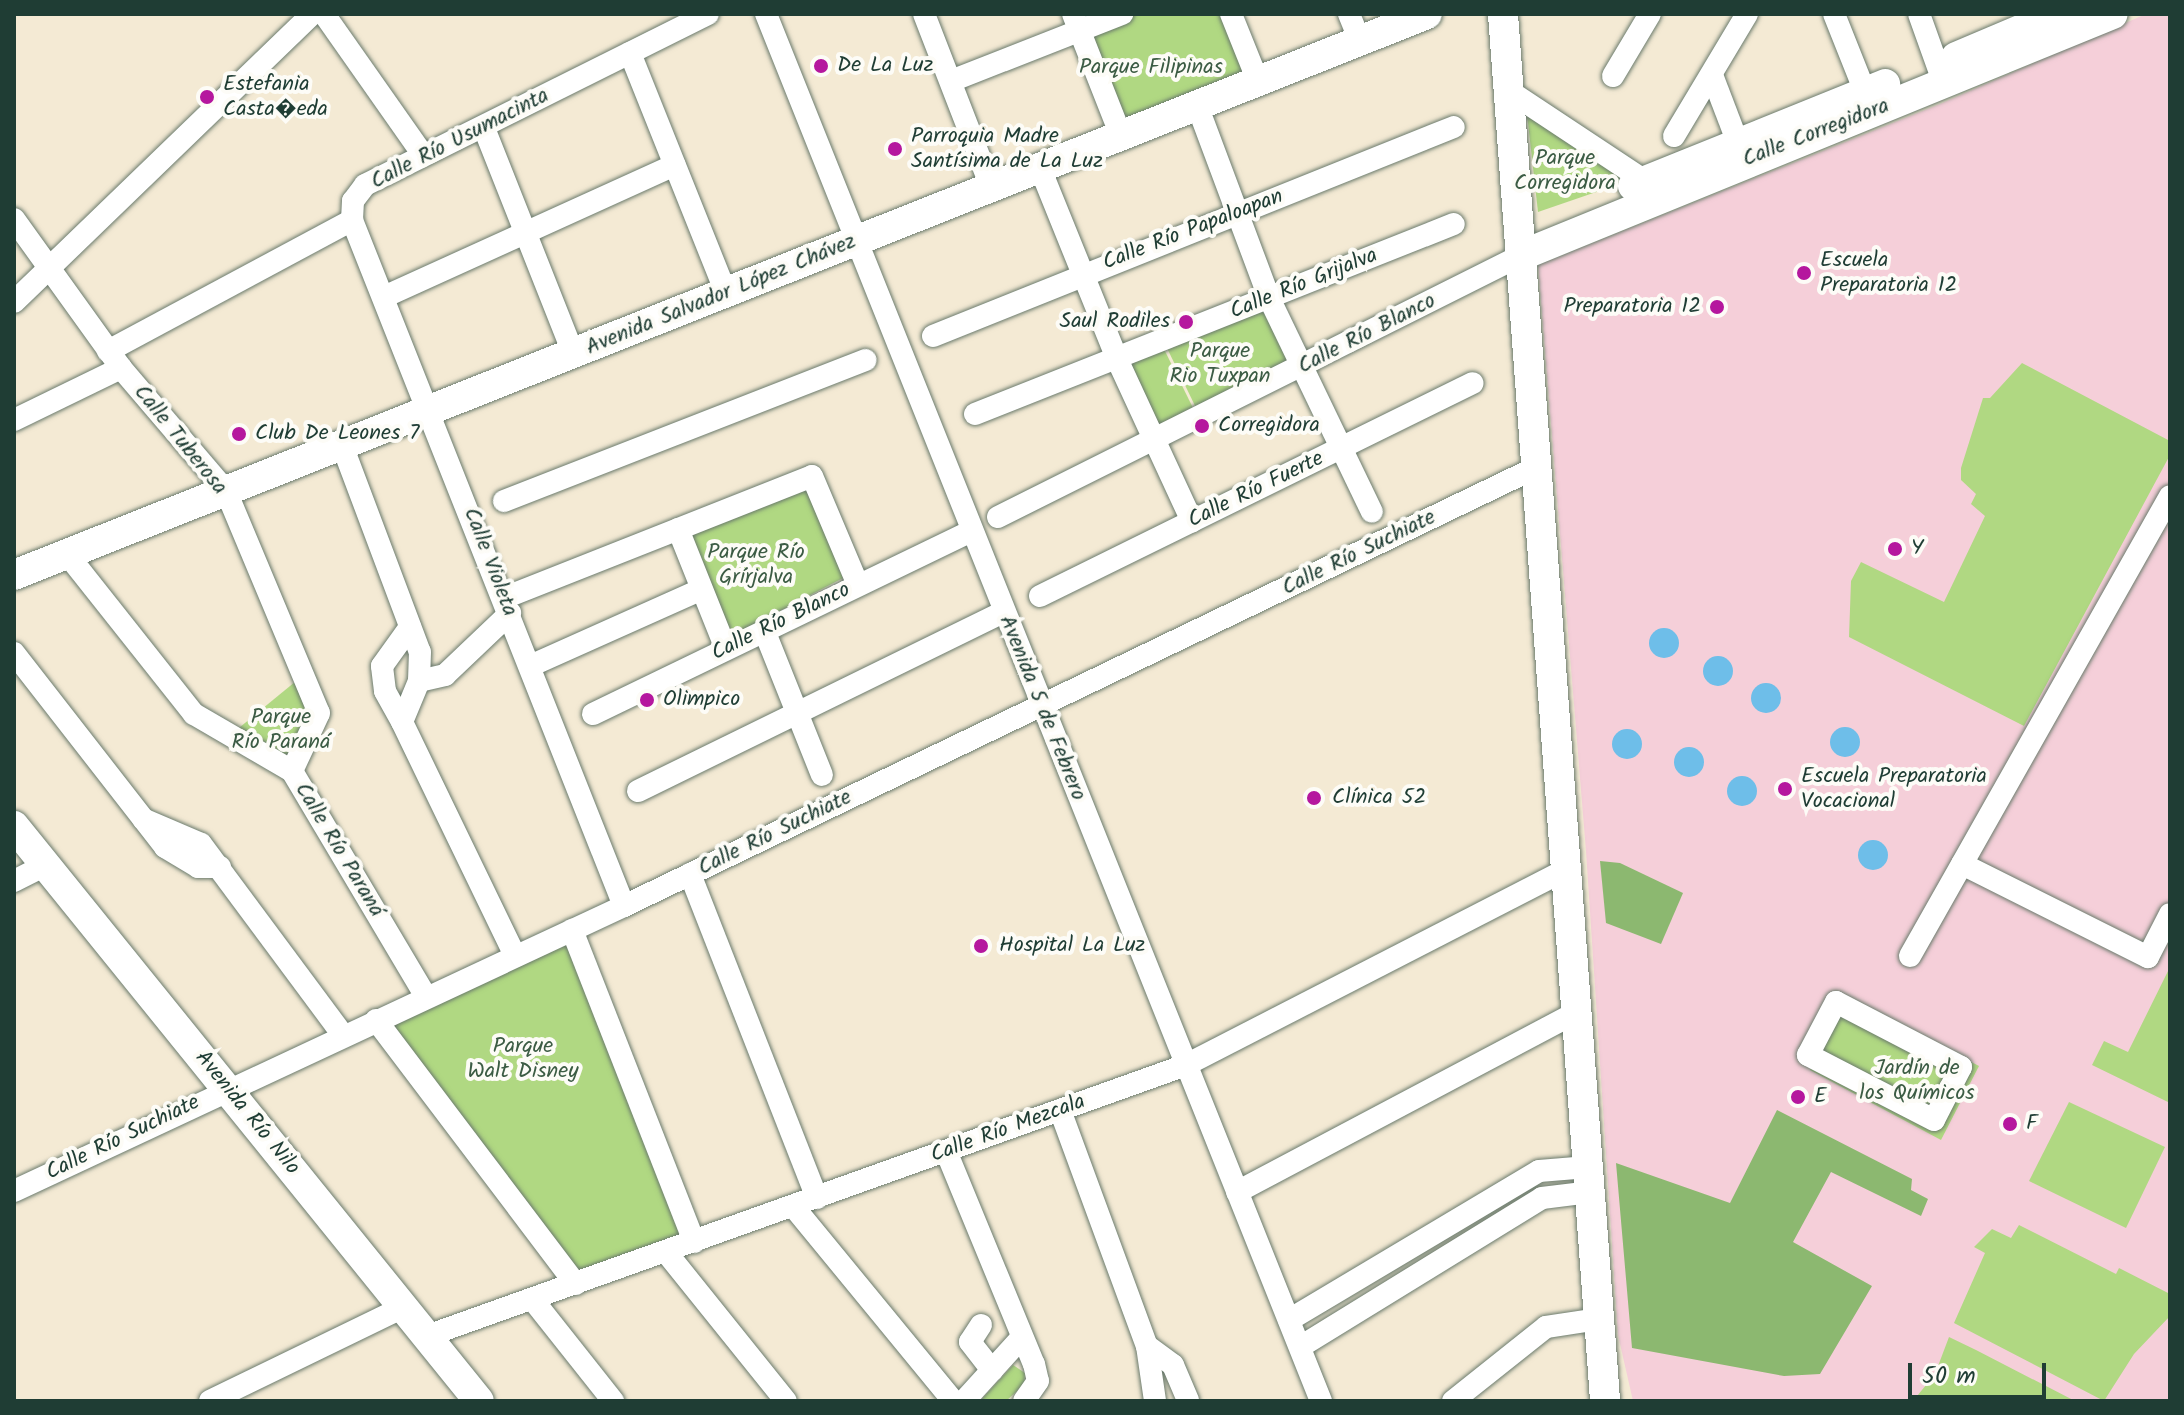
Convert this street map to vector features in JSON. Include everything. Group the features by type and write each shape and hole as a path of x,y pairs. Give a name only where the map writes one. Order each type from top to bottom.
{"street":[{"path":"14,302 312,14"},
{"path":"324,14 423,155"},
{"name":"Calle Río Usumacinta","path":"352,220 353,201 365,185 708,14"},
{"name":"Avenida 5 de Febrero","path":"766,14 1321,1401"},
{"path":"924,14 991,187"},
{"path":"951,81 1076,22 1122,14"},
{"path":"1231,14 1258,81"},
{"name":"Avenida Salvador López Chávez","path":"14,575 1258,81 1354,28 1427,14"},
{"path":"1503,14 1533,469 1605,1401"},
{"path":"1613,76 1650,14"},
{"path":"1674,136 1747,14"},
{"path":"1834,14 1865,92"},
{"path":"1919,14 1940,75"},
{"name":"Calle Corregidora","path":"1519,248 1865,92 1940,75 2007,23 2058,14"},
{"name":"Calle Corregidora","path":"1741,150 2113,14"},
{"path":"1076,22 1121,136"},
{"path":"630,53 726,293"},
{"path":"1712,75 1741,150"},
{"path":"1509,91 1650,190"},
{"path":"1197,105 1269,298 1372,512"},
{"name":"Calle Río Papaloapan","path":"933,336 1083,273 1454,127"},
{"path":"484,128 573,353"},
{"path":"386,296 675,165"},
{"path":"1040,168 1117,359 1192,521"},
{"name":"Calle Tuberosa","path":"14,219 115,360 226,491 319,713 292,771"},
{"path":"14,420 352,220"},
{"name":"Calle Violeta","path":"352,220 386,296 624,906"},
{"name":"Calle Río Grijalva","path":"975,414 1454,224"},
{"name":"Calle Río Blanco","path":"998,517 1302,368 1519,248"},
{"path":"504,501 866,360"},
{"name":"Calle Río Fuerte","path":"1040,596 1472,383"},
{"path":"342,445 420,652 419,681 402,722"},
{"name":"Calle Río Suchiate","path":"14,1191 227,1088 624,906 1533,469"},
{"path":"419,681 445,675 507,606 678,529 812,476 858,585"},
{"path":"1910,956 2166,511"},
{"path":"678,529 726,649"},
{"name":"Calle Río Blanco","path":"593,714 971,531"},
{"name":"Calle Río Paraná","path":"67,554 194,714 292,771 426,997"},
{"path":"530,666 702,589"},
{"path":"638,791 1004,612"},
{"path":"410,627 382,666 385,691 515,956"},
{"path":"764,630 822,775"},
{"path":"14,653 143,819 180,860 198,867 220,867 343,1035"},
{"name":"Avenida Río Nilo","path":"14,826 479,1401"},
{"path":"1962,864 2148,957 2170,914"},
{"path":"14,881 45,865"},
{"name":"Calle Río Mezcala","path":"427,1336 1186,1065 1566,870"},
{"path":"690,874 817,1198"},
{"path":"572,930 694,1242"},
{"path":"1836,1002 1961,1067 1934,1120 1808,1055 1819,1033 1836,1002"},
{"path":"1237,1192 1577,1012"},
{"path":"376,1020 576,1284"},
{"path":"1060,1110 1147,1346 1155,1401"},
{"path":"946,1151 1038,1381 1024,1401"},
{"path":"1289,1320 1539,1171 1589,1179"},
{"path":"1300,1347 1542,1198 1589,1179"},
{"path":"793,1206 953,1401"},
{"path":"666,1252 786,1401"},
{"path":"533,1300 613,1401"},
{"path":"210,1401 404,1307"},
{"path":"1453,1401 1546,1327 1599,1319"},
{"path":"981,1325 970,1342 992,1370"},
{"path":"964,1401 1022,1337"},
{"path":"1147,1346 1173,1365 1188,1401"}],"shaded area":[{"path":"2146,14 2170,14 2170,1401 1633,1401 1618,1335 1586,851 1538,265 1940,104"}],"green space":[{"name":"Parque Filipinas","path":"1122,14 1231,14 1258,81 1121,136 1080,31"},
{"name":"Parque Corregidora","path":"1527,114 1634,179 1538,212"},
{"name":"Parque Rio Tuxpan","path":"1264,306 1296,365 1199,414 1166,346"},
{"path":"1163,347 1194,410 1153,431 1121,362"},
{"path":"2022,363 2170,441 2170,455 2024,726 1849,637 1851,581 1861,562 1944,602 1985,516 1971,504 1976,494 1961,480 1961,468 1983,398 1990,398"},
{"name":"Parque Río Grírjalva","path":"808,488 843,578 726,639 685,535"},
{"name":"Parque Río Paraná","path":"301,677 318,714 291,769 229,736"},
{"path":"1600,861 1620,863 1683,893 1661,944 1606,923"},
{"name":"Parque Walt Disney","path":"572,930 694,1242 576,1284 376,1020"},
{"path":"2170,967 2170,1103 2092,1065 2104,1041 2128,1052"},
{"name":"Jardín de los Químicos","path":"1848,997 1979,1066 1941,1140 1810,1070"},
{"path":"2069,1102 2165,1147 2126,1228 2029,1181"},
{"path":"1777,1110 1912,1179 1911,1190 1928,1199 1921,1216 1831,1172 1793,1242 1872,1286 1820,1374 1784,1376 1632,1348 1616,1163 1730,1203"},
{"path":"2019,1225 2116,1274 2119,1268 2170,1294 2170,1316 2134,1354 2104,1401 1954,1323 1985,1253 1974,1247 1992,1229 2011,1238"},
{"path":"1949,1337 2075,1401 1913,1401 1935,1374"},
{"path":"1013,1365 1025,1373 1024,1385 1006,1401 980,1401"}],"water":[{"path":"1664,628 1675,632 1679,643 1675,654 1664,658 1653,654 1649,643 1653,632"},
{"path":"1718,656 1729,660 1733,671 1729,682 1718,686 1707,682 1703,671 1707,660"},
{"path":"1766,683 1777,687 1781,698 1777,709 1766,713 1755,709 1751,698 1755,687"},
{"path":"1845,727 1856,731 1860,742 1856,753 1845,757 1834,753 1830,742 1834,731"},
{"path":"1627,729 1638,733 1642,744 1638,755 1627,759 1616,755 1612,744 1616,733"},
{"path":"1689,747 1700,751 1704,762 1700,773 1689,777 1678,773 1674,762 1678,751"},
{"path":"1742,776 1753,780 1757,791 1753,802 1742,806 1731,802 1727,791 1731,780"},
{"path":"1873,840 1884,844 1888,855 1884,866 1873,870 1862,866 1858,855 1862,844"}],"place":[{"name":"De La Luz","path":"821,66"},
{"name":"Estefania Casta�eda","path":"207,97"},
{"name":"Parroquia Madre Santísima de La Luz","path":"895,149"},
{"name":"Escuela Preparatoria 12","path":"1804,273"},
{"name":"Preparatoria 12","path":"1717,307"},
{"name":"Saul Rodiles","path":"1186,322"},
{"name":"Corregidora","path":"1202,426"},
{"name":"Club De Leones 7","path":"239,434"},
{"name":"Y","path":"1895,549"},
{"name":"Olimpico","path":"647,700"},
{"name":"Escuela Preparatoria Vocacional","path":"1785,789"},
{"name":"Clínica 52","path":"1314,798"},
{"name":"Hospital La Luz","path":"981,946"},
{"name":"E","path":"1798,1097"},
{"name":"F","path":"2010,1124"}]}
